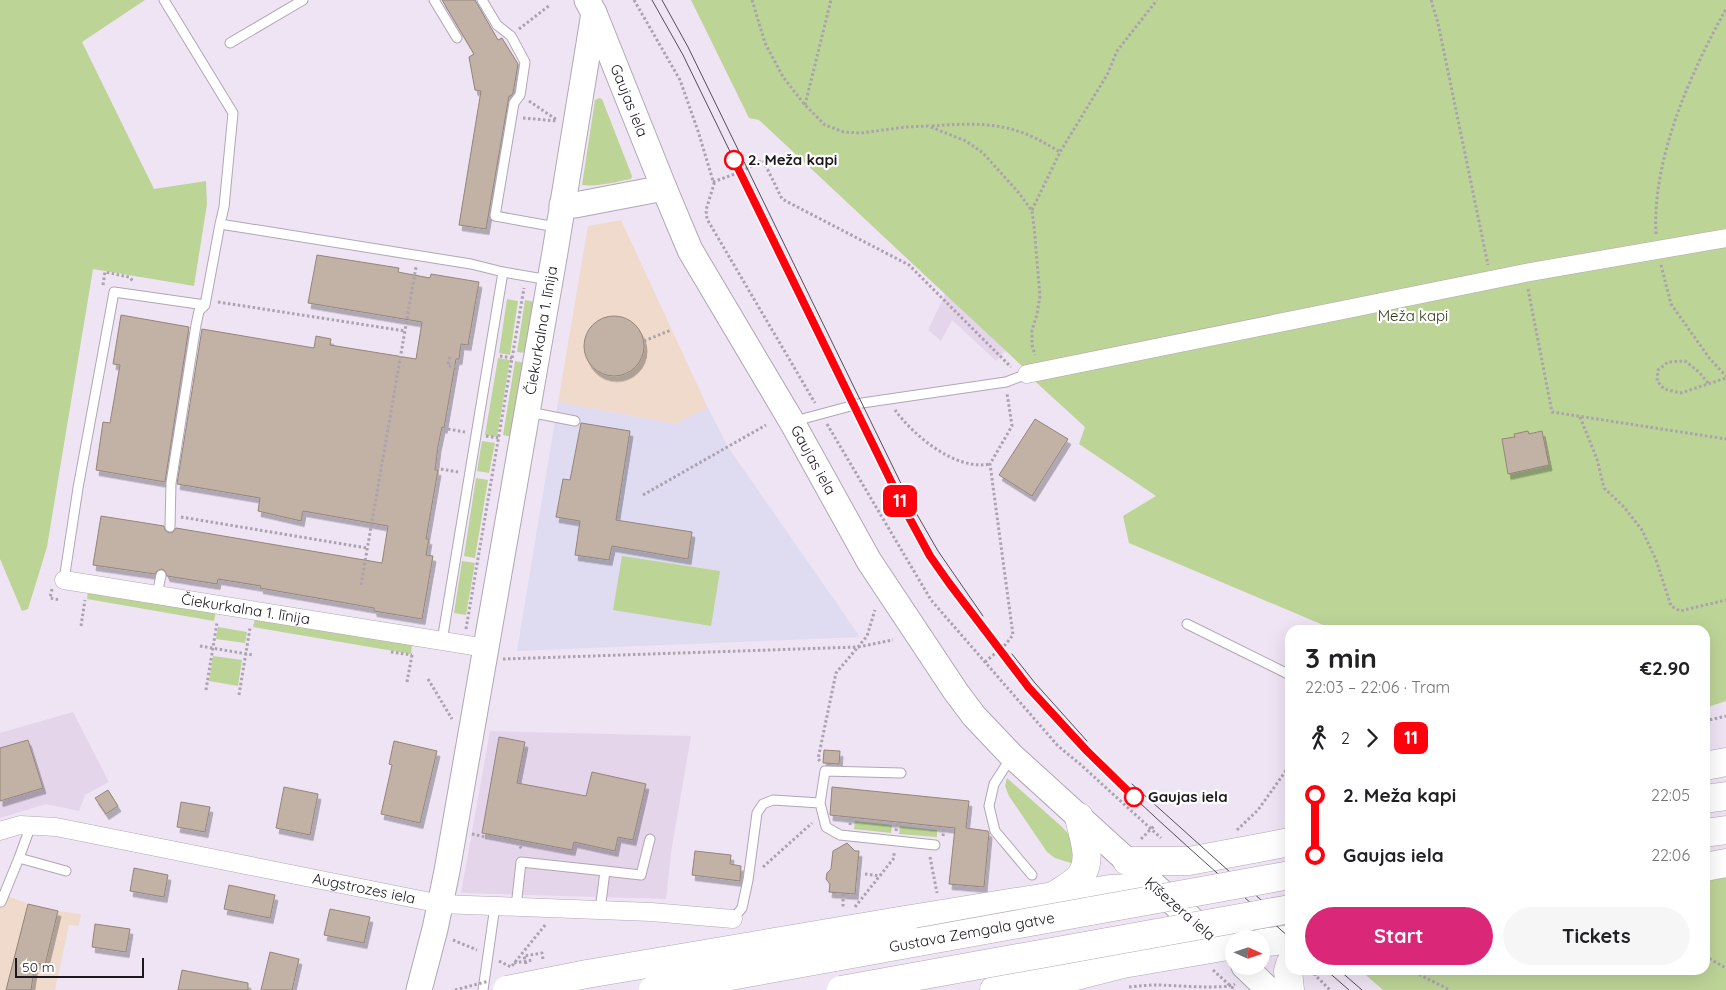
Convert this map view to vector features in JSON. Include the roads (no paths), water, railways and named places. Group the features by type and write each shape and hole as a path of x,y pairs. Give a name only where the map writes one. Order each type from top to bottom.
{"main road":[{"path":"1710,765 1726,762"},
{"path":"1710,798 1726,796"},
{"path":"1054,896 1077,880 1083,872 1088,856 1079,817"},
{"path":"1710,832 1726,830"},
{"path":"1126,861 1189,861 1285,843"},
{"path":"1122,976 1149,941 1160,920 1165,896 1174,878 1189,861"},
{"path":"1710,866 1726,863"},
{"name":"Gustava Zemgala gatve","path":"653,990 1285,876"},
{"path":"507,990 607,970 1054,896 1110,889 1136,888 1165,896"},
{"path":"841,990 1285,910"},
{"path":"1270,942 1285,940"},
{"path":"994,990 1078,984 1122,976 1225,950"},
{"path":"1288,975 1290,990"}],"street":[{"name":"Gaujas iela","path":"590,6 690,250 792,422 874,569 974,716 1012,756 1126,861"},
{"name":"Čiekurkalna 1. līnija","path":"419,990 441,904 470,735 482,650 526,412 536,289 560,216 590,6"},
{"path":"560,216 575,205 664,188"},
{"path":"1028,373 1491,280 1726,238"},
{"name":"Čiekurkalna 1. līnija","path":"64,580 442,641 482,650"},
{"name":"Augstrozes iela","path":"0,831 20,825 56,827 441,904 600,910 733,919"},
{"name":"Ķīšezera iela","path":"1126,861 1225,945"},
{"path":"1253,975 1269,990"}],"lane":[{"path":"164,0 234,113 224,207 205,306 199,311 196,325 170,483 170,527"},
{"path":"230,43 303,0"},
{"path":"434,0 457,38"},
{"path":"482,0 497,25 511,36 526,62 520,95 514,104 495,216 560,216"},
{"path":"220,224 471,264 503,272 536,289"},
{"path":"442,641 503,272"},
{"path":"64,580 78,488 114,292 205,306"},
{"path":"792,422 854,405 889,398 1006,382 1028,373"},
{"path":"526,412 575,421"},
{"path":"158,596 161,575"},
{"path":"1187,624 1285,673"},
{"path":"1012,756 994,784 989,806 995,830 1032,876"},
{"path":"900,773 825,771 820,803 826,827 840,835 936,845"},
{"path":"733,919 742,908 748,880 757,813 762,804 773,800 820,803"},
{"path":"1,902 31,825"},
{"path":"516,907 521,862 641,875 650,838"},
{"path":"19,858 66,871"},
{"path":"600,910 605,871"},
{"path":"483,990 495,906"}],"tram line":[{"path":"652,0 683,55 904,509 941,570 1007,660 1072,737 1161,822 1285,934"},
{"path":"662,0 688,47 911,504 938,551 983,616"},
{"name":"11","path":"734,160 904,508 930,556 958,596 1029,688 1086,750 1134,797"},
{"path":"1012,654 1035,683 1087,741"},
{"path":"1132,784 1285,922"},
{"path":"1332,975 1349,990"},
{"path":"1345,975 1362,990"}],"place":[{"name":"2. Meža kapi","path":"734,160"},
{"name":"Gaujas iela","path":"1134,797"}],"park label":[{"name":"Meža kapi","path":"1413,316"}]}
